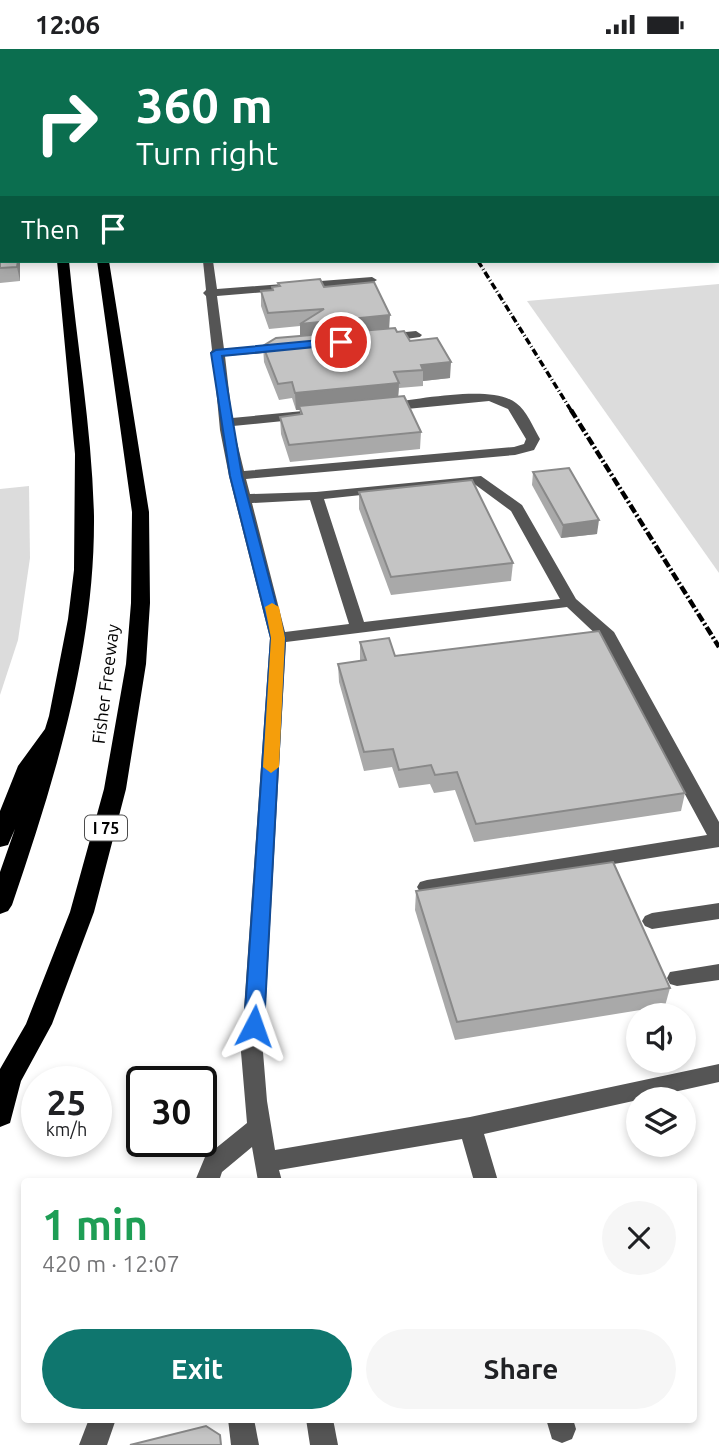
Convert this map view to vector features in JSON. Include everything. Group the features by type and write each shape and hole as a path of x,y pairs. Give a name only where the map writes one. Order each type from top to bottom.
{"highway":[{"name":"Fisher Freeway","path":"0,905 38,801 61,719 81,602 85,517 64,263"},
{"name":"Fisher Freeway","path":"0,1115 5,1085 39,1024 84,900 118,774 131,698 141,605 142,543 138,487 103,263"},
{"path":"0,839 29,766 61,719"}],"street":[{"path":"208,263 209,293 226,423 236,476 278,638 252,1052 252,1089 268,1171 719,1073"},
{"path":"209,293 372,280"},
{"path":"376,338 416,335"},
{"path":"216,353 296,346"},
{"path":"236,476 515,451 529,447 534,439 513,403 503,399 489,397 365,409"},
{"path":"226,423 323,413"},
{"path":"243,499 316,496 476,479 517,508 570,602 608,636 719,839 427,887"},
{"path":"316,496 358,628"},
{"path":"278,638 570,602"},
{"path":"652,921 719,911"},
{"path":"677,978 719,972"},
{"path":"470,1127 485,1178"},
{"path":"208,1178 213,1165 258,1128"},
{"path":"93,1445 101,1423"},
{"path":"242,1423 245,1445"},
{"path":"320,1423 324,1445"}],"shaded area":[{"path":"719,284 719,573 527,301"},
{"path":"29,486 30,558 18,640 0,695 0,489"}],"building":[{"path":"0,263 18,263 17,267 0,268"},
{"path":"320,279 324,287 374,282 390,315 300,324 324,309 268,313 261,291 273,290 272,287 280,286 278,283"},
{"path":"395,328 397,332 404,331 410,341 437,338 451,362 421,365 423,370 394,372 399,383 295,393 292,382 278,384 263,346 276,338"},
{"path":"404,396 421,432 289,445 280,417 302,414 299,406"},
{"path":"569,468 599,520 563,525 533,472"},
{"path":"472,480 513,563 391,577 359,492"},
{"path":"599,631 685,793 476,824 457,772 435,775 431,765 399,770 393,749 364,752 338,664 366,660 360,642 389,638 395,656"},
{"path":"613,862 670,988 457,1022 416,891"},
{"path":"206,1426 220,1435 221,1445 130,1445"}],"railway":[{"path":"479,263 572,412"},
{"path":"571,410 719,647"}],"slow traffic":[{"path":"271,767 278,638 272,607"}],"route":[{"path":"254,1026 278,638 275,618 236,476 216,353 341,342"}]}
